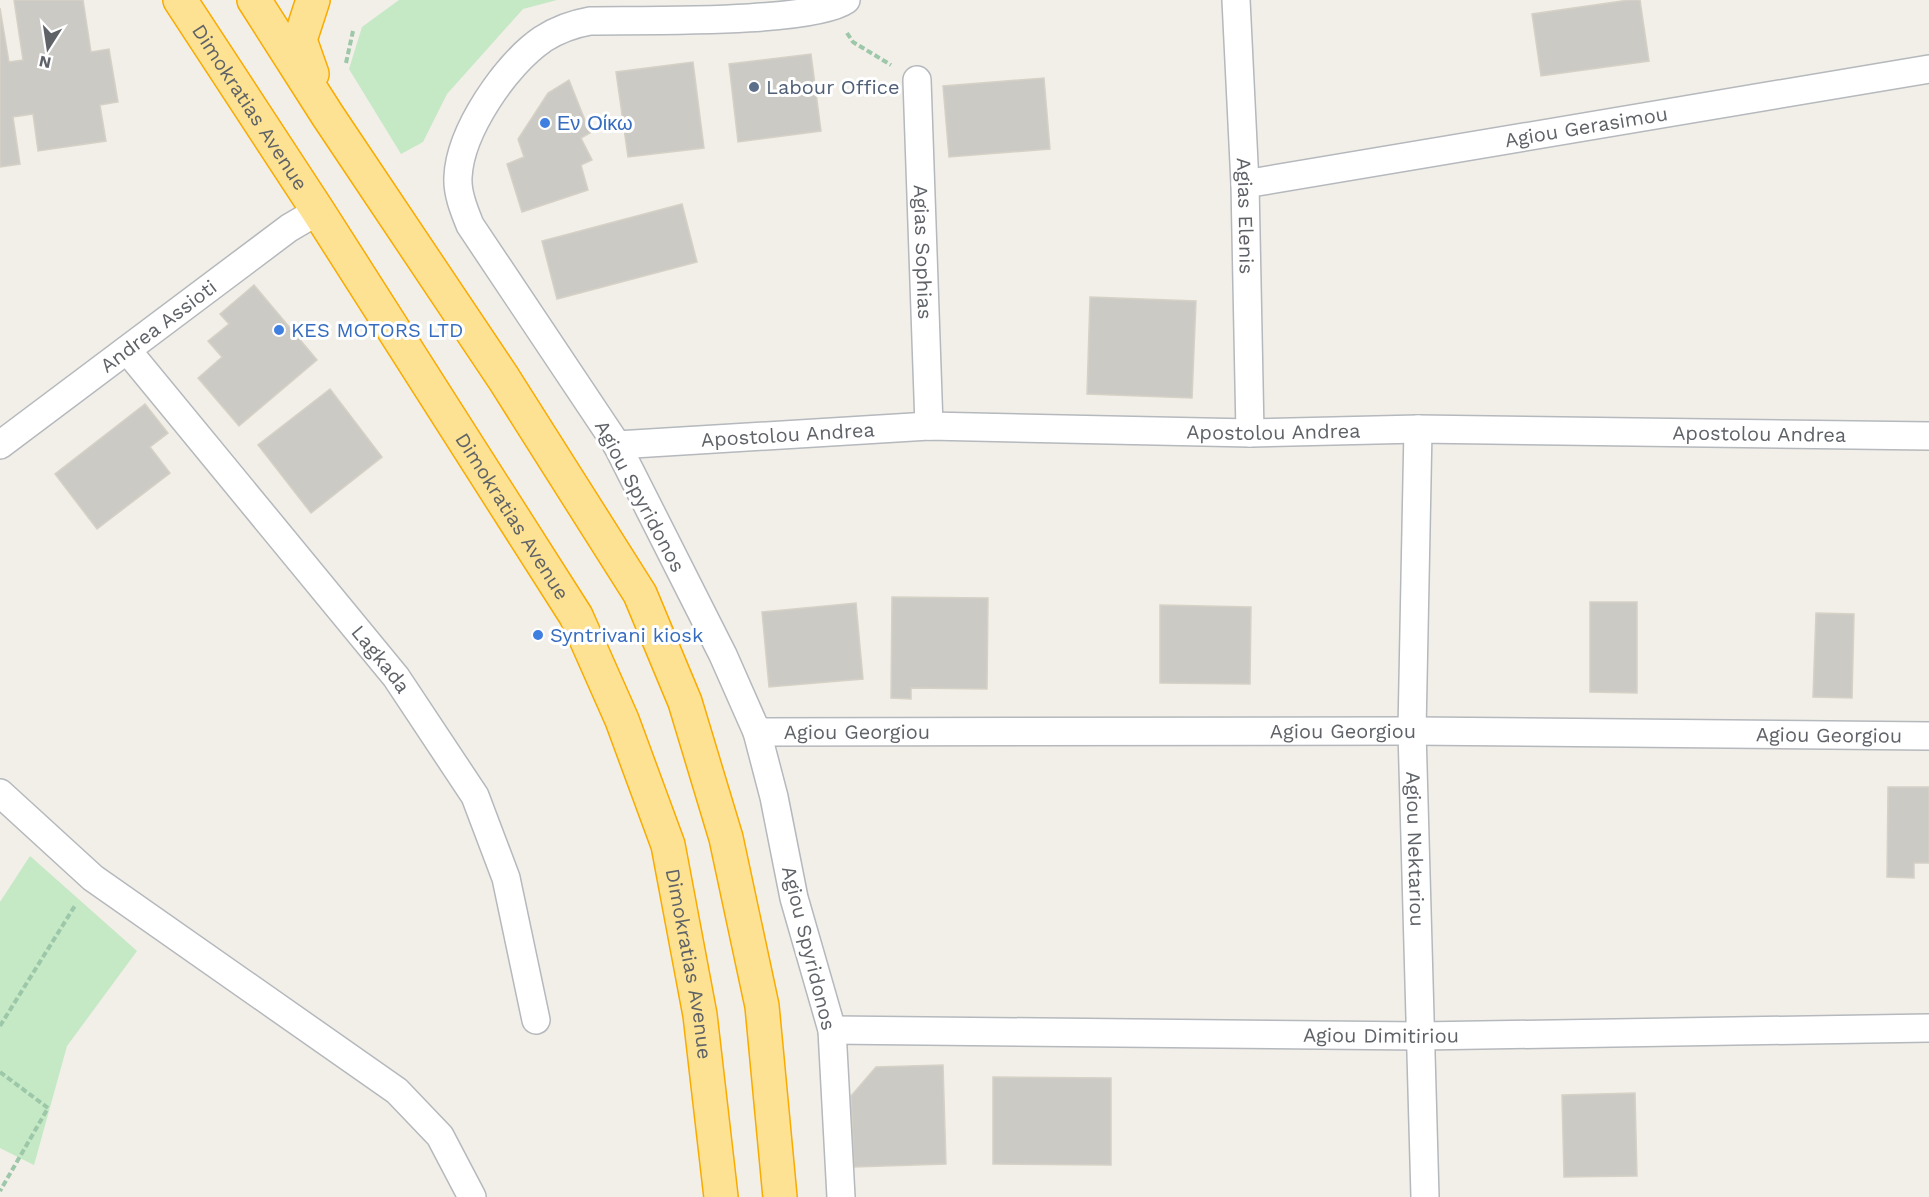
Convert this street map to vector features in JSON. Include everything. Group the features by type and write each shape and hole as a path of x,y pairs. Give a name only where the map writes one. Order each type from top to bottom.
{"highway":[{"name":"Dimokratias Avenue","path":"180,0 318,211 576,616 622,720 668,845 700,1015 721,1197"},
{"path":"254,0 327,116 504,379 640,594 685,702 726,838 762,1006 780,1197"},
{"path":"313,0 300,40 327,116"}],"street":[{"name":"Agias Elenis","path":"1236,0 1245,184 1250,433"},
{"name":"Agiou Spyridonos","path":"838,4 779,15 590,21 568,26 542,39 512,69 482,107 465,147 458,177 461,202 470,225 617,445 723,655 757,732 774,797 794,898 832,1030 841,1197"},
{"name":"Agiou Gerasimou","path":"1245,184 1929,69"},
{"name":"Agias Sophias","path":"917,80 929,426"},
{"name":"Andrea Assioti","path":"0,445 289,228 318,211"},
{"name":"Lagkada","path":"127,350 396,677 475,796 506,878 536,1020"},
{"name":"Apostolou Andrea","path":"617,445 929,426 1250,433 1418,429 1929,436"},
{"name":"Agiou Nektariou","path":"1418,429 1412,731 1425,1197"},
{"name":"Agiou Georgiou","path":"757,732 1412,731 1929,736"},
{"path":"0,793 93,878 397,1091 440,1136 472,1197"},
{"name":"Agiou Dimitiriou","path":"832,1030 1421,1036 1929,1028"}],"path":[{"path":"838,4 853,42 917,80"},
{"path":"347,72 345,63 353,31"},
{"path":"0,1026 93,878"},
{"path":"0,1072 48,1108 0,1191"}],"green space":[{"path":"399,0 557,0 523,9 447,94 423,142 401,154 349,69 362,27"},
{"path":"30,856 137,951 67,1046 34,1165 0,1148 0,902"}],"building":[{"path":"14,0 83,0 91,52 109,49 118,102 100,105 106,141 38,151 33,114 13,117 20,164 0,167 0,8 9,62 23,60"},
{"path":"1640,0 1649,61 1541,76 1532,14"},
{"path":"811,54 821,131 738,142 729,64"},
{"path":"693,62 704,148 628,157 616,72"},
{"path":"1044,78 1050,149 949,157 943,86"},
{"path":"569,80 590,133 581,138 592,160 581,165 588,190 522,212 507,164 524,157 518,139 548,93"},
{"path":"682,204 697,262 557,299 542,241"},
{"path":"254,285 317,360 239,426 198,378 222,357 208,341 229,324 220,314"},
{"path":"1090,297 1196,301 1192,398 1087,394"},
{"path":"330,389 382,457 311,513 258,445"},
{"path":"145,404 168,433 150,447 170,473 97,529 55,474"},
{"path":"892,597 988,598 987,689 911,688 911,699 891,698"},
{"path":"1590,602 1637,602 1637,693 1590,692"},
{"path":"856,603 863,679 769,687 762,612"},
{"path":"1160,605 1251,607 1250,684 1160,683"},
{"path":"1816,613 1854,614 1852,698 1813,697"},
{"path":"1888,787 1929,787 1929,863 1914,863 1914,878 1887,877"},
{"path":"943,1065 946,1164 854,1167 851,1096 876,1067"},
{"path":"993,1077 1111,1078 1111,1165 993,1164"},
{"path":"1635,1093 1637,1176 1564,1177 1562,1095"}],"place":[{"name":"Labour Office","path":"754,87"},
{"name":"Εν Οίκω","path":"545,123"},
{"name":"KES MOTORS LTD","path":"279,330"},
{"name":"Syntrivani kiosk","path":"538,635"}]}
